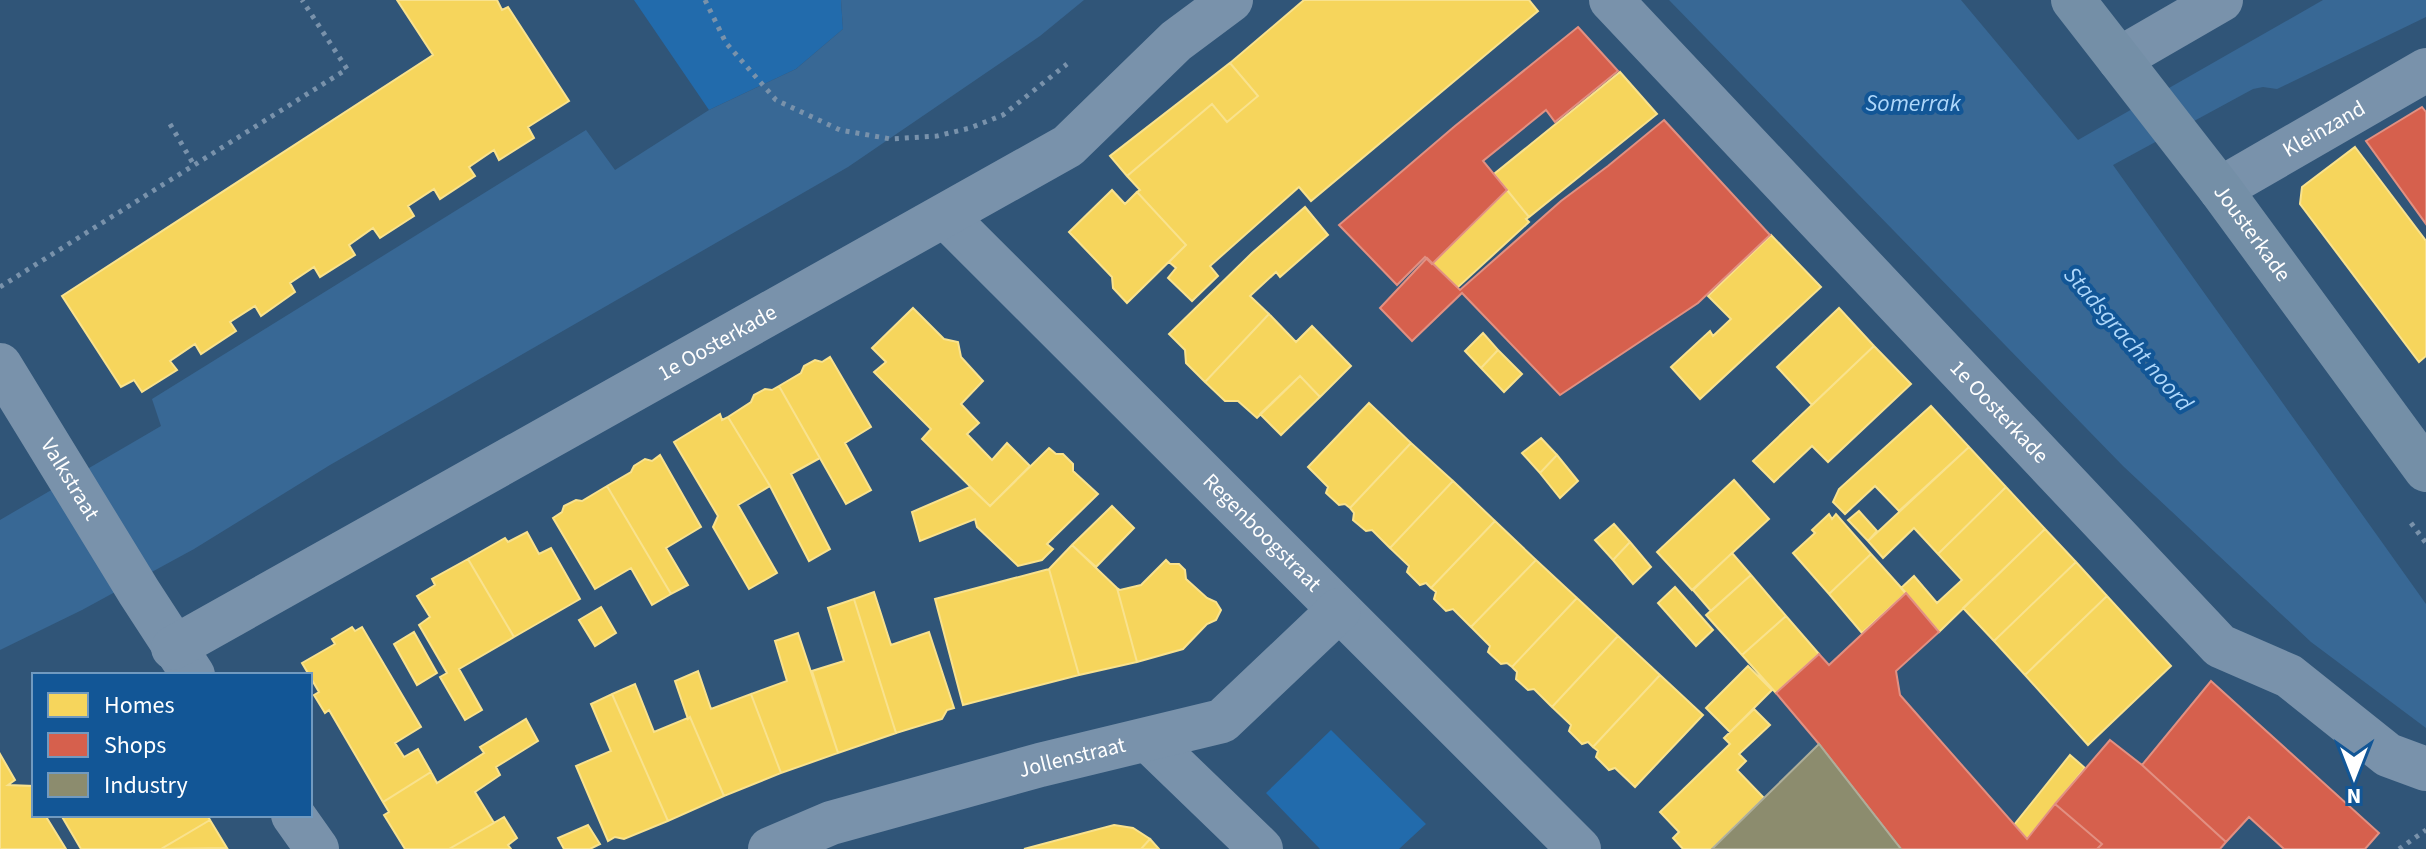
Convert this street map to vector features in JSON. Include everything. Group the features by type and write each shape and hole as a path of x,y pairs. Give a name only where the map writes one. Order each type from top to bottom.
{"main road":[{"name":"Jousterkade","path":"2073,0 2220,189 2426,470"}],"street":[{"name":"1e Oosterkade","path":"183,662 1068,146 1176,41 1231,0"},
{"name":"1e Oosterkade","path":"1611,0 2220,646 2289,676 2388,755 2426,769"},
{"path":"2127,69 2221,0"},
{"name":"Kleinzand","path":"2220,189 2426,70"},
{"name":"Regenboogstraat","path":"945,216 1339,610 1556,842"},
{"name":"Valkstraat","path":"0,365 183,662"},
{"name":"Jollenstraat","path":"770,849 831,823 1040,765 1222,721 1339,610"},
{"path":"1148,740 1261,849"},
{"path":"294,817 317,849"}],"path":[{"path":"0,287 347,69 302,0"},
{"path":"705,0 726,43 776,100 840,130 891,139 937,136 1003,115 1077,57"},
{"path":"170,124 194,165"},
{"path":"2399,849 2426,830"}],"shaded area":[{"path":"634,0 841,0 843,29 796,69 709,110"},
{"path":"1331,730 1426,824 1399,849 1320,849 1266,793"}],"water":[{"path":"841,0 1084,0 1040,36 848,167 330,465 194,549 0,650 0,520 161,426 152,399 586,130 615,170 709,110 796,69 843,29"},
{"name":"Somerrak","path":"1669,0 1961,0 2078,140 2323,0 2426,0 2426,17 2277,89 2253,89 2113,165 2426,604 2426,728 2311,642 2123,466"}],"building: Homes":[{"path":"397,0 497,0 502,10 508,7 569,101 528,127 534,138 499,160 494,150 469,167 475,176 440,199 434,189 408,206 414,216 380,238 373,228 349,245 355,255 320,277 314,267 290,283 295,292 261,316 255,306 230,322 236,331 201,354 195,344 170,361 177,370 142,392 134,380 121,387 62,296 433,55"},
{"path":"1304,0 1529,0 1538,11 1311,201 1299,187 1210,266 1218,276 1192,301 1168,278 1176,268 1169,262 1186,245 1137,192 1140,190 1127,176 1212,104 1227,122 1258,96 1230,63"},
{"path":"1230,63 1258,96 1227,122 1212,104 1127,176 1110,156"},
{"path":"1620,72 1657,114 1529,217 1494,174"},
{"path":"2355,147 2426,241 2426,356 2419,362 2300,204 2302,187"},
{"path":"1112,190 1125,204 1137,192 1186,245 1127,303 1113,288 1112,277 1069,232"},
{"path":"1507,190 1529,217 1526,219 1529,222 1457,288 1432,264"},
{"path":"1305,207 1328,235 1280,277 1276,272 1250,296 1269,314 1205,382 1186,363 1185,350 1169,334 1252,253"},
{"path":"1771,235 1821,287 1700,399 1671,367 1710,331 1713,336 1731,319 1708,296"},
{"path":"913,308 944,339 958,342 961,357 983,381 961,404 979,423 967,434 992,460 1007,443 1030,466 990,506 922,439 931,429 874,372 886,362 872,348"},
{"path":"1839,308 1874,346 1812,405 1777,367"},
{"path":"1269,314 1296,342 1312,326 1351,366 1320,397 1300,376 1257,418 1238,401 1225,401 1205,382"},
{"path":"1483,333 1498,350 1481,368 1465,351"},
{"path":"1874,346 1911,384 1828,462 1812,446 1774,482 1753,461"},
{"path":"1498,350 1522,374 1504,392 1481,368"},
{"path":"830,357 871,427 845,443 871,490 846,504 779,386 801,373 804,366"},
{"path":"1300,376 1320,397 1281,435 1260,414"},
{"path":"779,386 820,458 791,474 830,549 809,561 770,486 728,417 751,402 754,395"},
{"path":"1369,403 1411,443 1350,508 1345,504 1339,505 1326,493 1328,487 1308,467"},
{"path":"1931,406 1969,447 1899,511 1875,486 1845,514 1833,502 1839,489"},
{"path":"720,414 722,420 728,417 770,486 738,505 777,573 749,589 713,527 718,516 674,442"},
{"path":"1541,438 1557,455 1540,473 1522,453"},
{"path":"1411,443 1453,481 1390,548 1372,530 1366,531 1353,520 1354,513 1350,508"},
{"path":"1969,447 2006,487 1938,554 1914,528 1883,558 1868,541"},
{"path":"1049,448 1056,454 1063,454 1073,464 1073,471 1098,494 1047,544 1053,549 1042,560 1018,566 977,527 975,519 920,541 912,512 970,487 990,506"},
{"path":"660,455 701,527 666,548 688,585 671,594 607,486 631,472 645,459 652,461"},
{"path":"1557,455 1578,481 1560,498 1540,473"},
{"path":"1734,480 1769,519 1692,590 1657,552"},
{"path":"1453,481 1495,521 1431,588 1426,583 1420,585 1407,572 1409,566 1390,548"},
{"path":"607,486 671,594 652,605 631,568 595,589 553,518 562,512 564,506 576,500 582,501"},
{"path":"2006,487 2045,529 1939,632 1901,588 1914,576 1937,603 1962,580 1938,554"},
{"path":"1112,506 1134,528 1096,567 1072,545"},
{"path":"1859,511 1877,531 1868,541 1848,520"},
{"path":"1829,514 1832,519 1836,514 1871,554 1829,594 1793,553 1815,533 1812,530"},
{"path":"1495,521 1536,560 1471,627 1453,609 1446,611 1434,599 1436,592 1431,588"},
{"path":"1614,524 1630,542 1613,560 1595,540"},
{"path":"2045,529 2076,562 1994,641 1963,608"},
{"path":"527,532 539,554 551,548 580,599 514,637 468,559 505,538 508,542"},
{"path":"1630,542 1651,567 1633,584 1613,560"},
{"path":"1072,545 1117,588 1137,662 1079,675 1049,569"},
{"path":"1732,553 1751,575 1711,611 1693,590"},
{"path":"1871,554 1906,593 1862,633 1829,594"},
{"path":"468,559 514,637 459,669 482,710 465,720 440,677 447,673 419,625 430,617 417,596 435,585 432,579"},
{"path":"1166,560 1170,564 1179,564 1185,570 1186,579 1216,602 1221,610 1216,620 1207,624 1183,649 1137,662 1117,588 1141,585"},
{"path":"1536,560 1577,598 1512,667 1507,663 1501,664 1488,652 1490,646 1471,627"},
{"path":"2076,562 2107,596 2025,675 1994,641"},
{"path":"1049,569 1079,675 963,705 935,599"},
{"path":"1751,575 1786,616 1742,655 1706,615"},
{"path":"1675,587 1713,630 1696,646 1658,603"},
{"path":"874,592 891,645 929,632 954,708 947,710 942,719 896,733 854,599"},
{"path":"2107,596 2171,666 2088,745 2025,675"},
{"path":"1577,598 1618,636 1552,707 1534,689 1528,690 1516,679 1517,672 1512,667"},
{"path":"854,599 896,733 838,753 812,671 844,661 828,608"},
{"path":"601,607 616,633 595,646 579,620"},
{"path":"1786,616 1819,654 1776,693 1742,655"},
{"path":"352,627 355,631 362,627 421,727 395,743 404,757 418,749 431,772 383,802 329,710 325,713 314,695 319,692 312,680 312,673 308,673 302,663 335,644 332,639"},
{"path":"414,632 437,673 417,685 394,644"},
{"path":"798,633 838,753 781,773 751,694 787,681 775,641"},
{"path":"1618,636 1660,675 1593,747 1588,742 1582,744 1569,731 1571,725 1552,707"},
{"path":"1748,666 1772,690 1730,732 1706,708"},
{"path":"698,671 711,709 751,694 781,773 724,796 690,717 688,719 675,681"},
{"path":"1660,675 1703,715 1635,787 1615,768 1609,770 1596,757 1598,751 1593,747"},
{"path":"635,684 654,732 690,717 724,796 668,821 612,694"},
{"path":"612,694 668,821 624,839 615,837 608,841 576,766 611,751 591,704"},
{"path":"1754,709 1770,725 1739,754 1746,761 1737,770 1764,798 1712,849 1683,849 1673,838 1679,832 1660,812 1730,744 1724,738"},
{"path":"526,719 538,741 496,767 500,775 475,792 494,823 449,849 405,849 384,815 389,812 383,802 431,772 437,783 484,753 480,747"},
{"path":"0,754 15,780 8,785 32,786 32,817 46,817 66,849 0,849"},
{"path":"2070,755 2085,768 2027,839 2014,825"},
{"path":"62,817 208,817 210,820 161,849 81,849"},
{"path":"504,817 517,838 508,845 511,849 449,849"},
{"path":"210,820 227,848 161,849"},
{"path":"588,825 600,844 590,849 564,849 558,838"},
{"path":"1114,825 1133,828 1150,839 1141,849 1024,849"},
{"path":"1150,839 1159,849 1141,849"}],"building: Shops":[{"path":"1578,27 1618,71 1555,122 1546,110 1483,161 1507,190 1432,264 1425,257 1397,285 1339,225"},
{"path":"2422,107 2426,112 2426,224 2366,141"},
{"path":"1664,120 1770,235 1698,303 1560,395 1462,293 1412,341 1380,308 1427,258 1460,290 1561,201"},
{"path":"1906,593 1939,632 1896,671 1900,695 2027,839 2055,804 2102,844 2097,849 1901,849 1776,693 1819,654 1829,665"},
{"path":"2211,681 2379,833 2365,849 2284,849 2249,817 2226,842 2142,765"},
{"path":"2110,740 2226,842 2220,849 2097,849 2102,844 2055,804"}],"building: Industry":[{"path":"1819,744 1901,849 1712,849 1764,798"}],"water label":[{"name":"Stadsgracht noord","path":"2128,339"}]}
